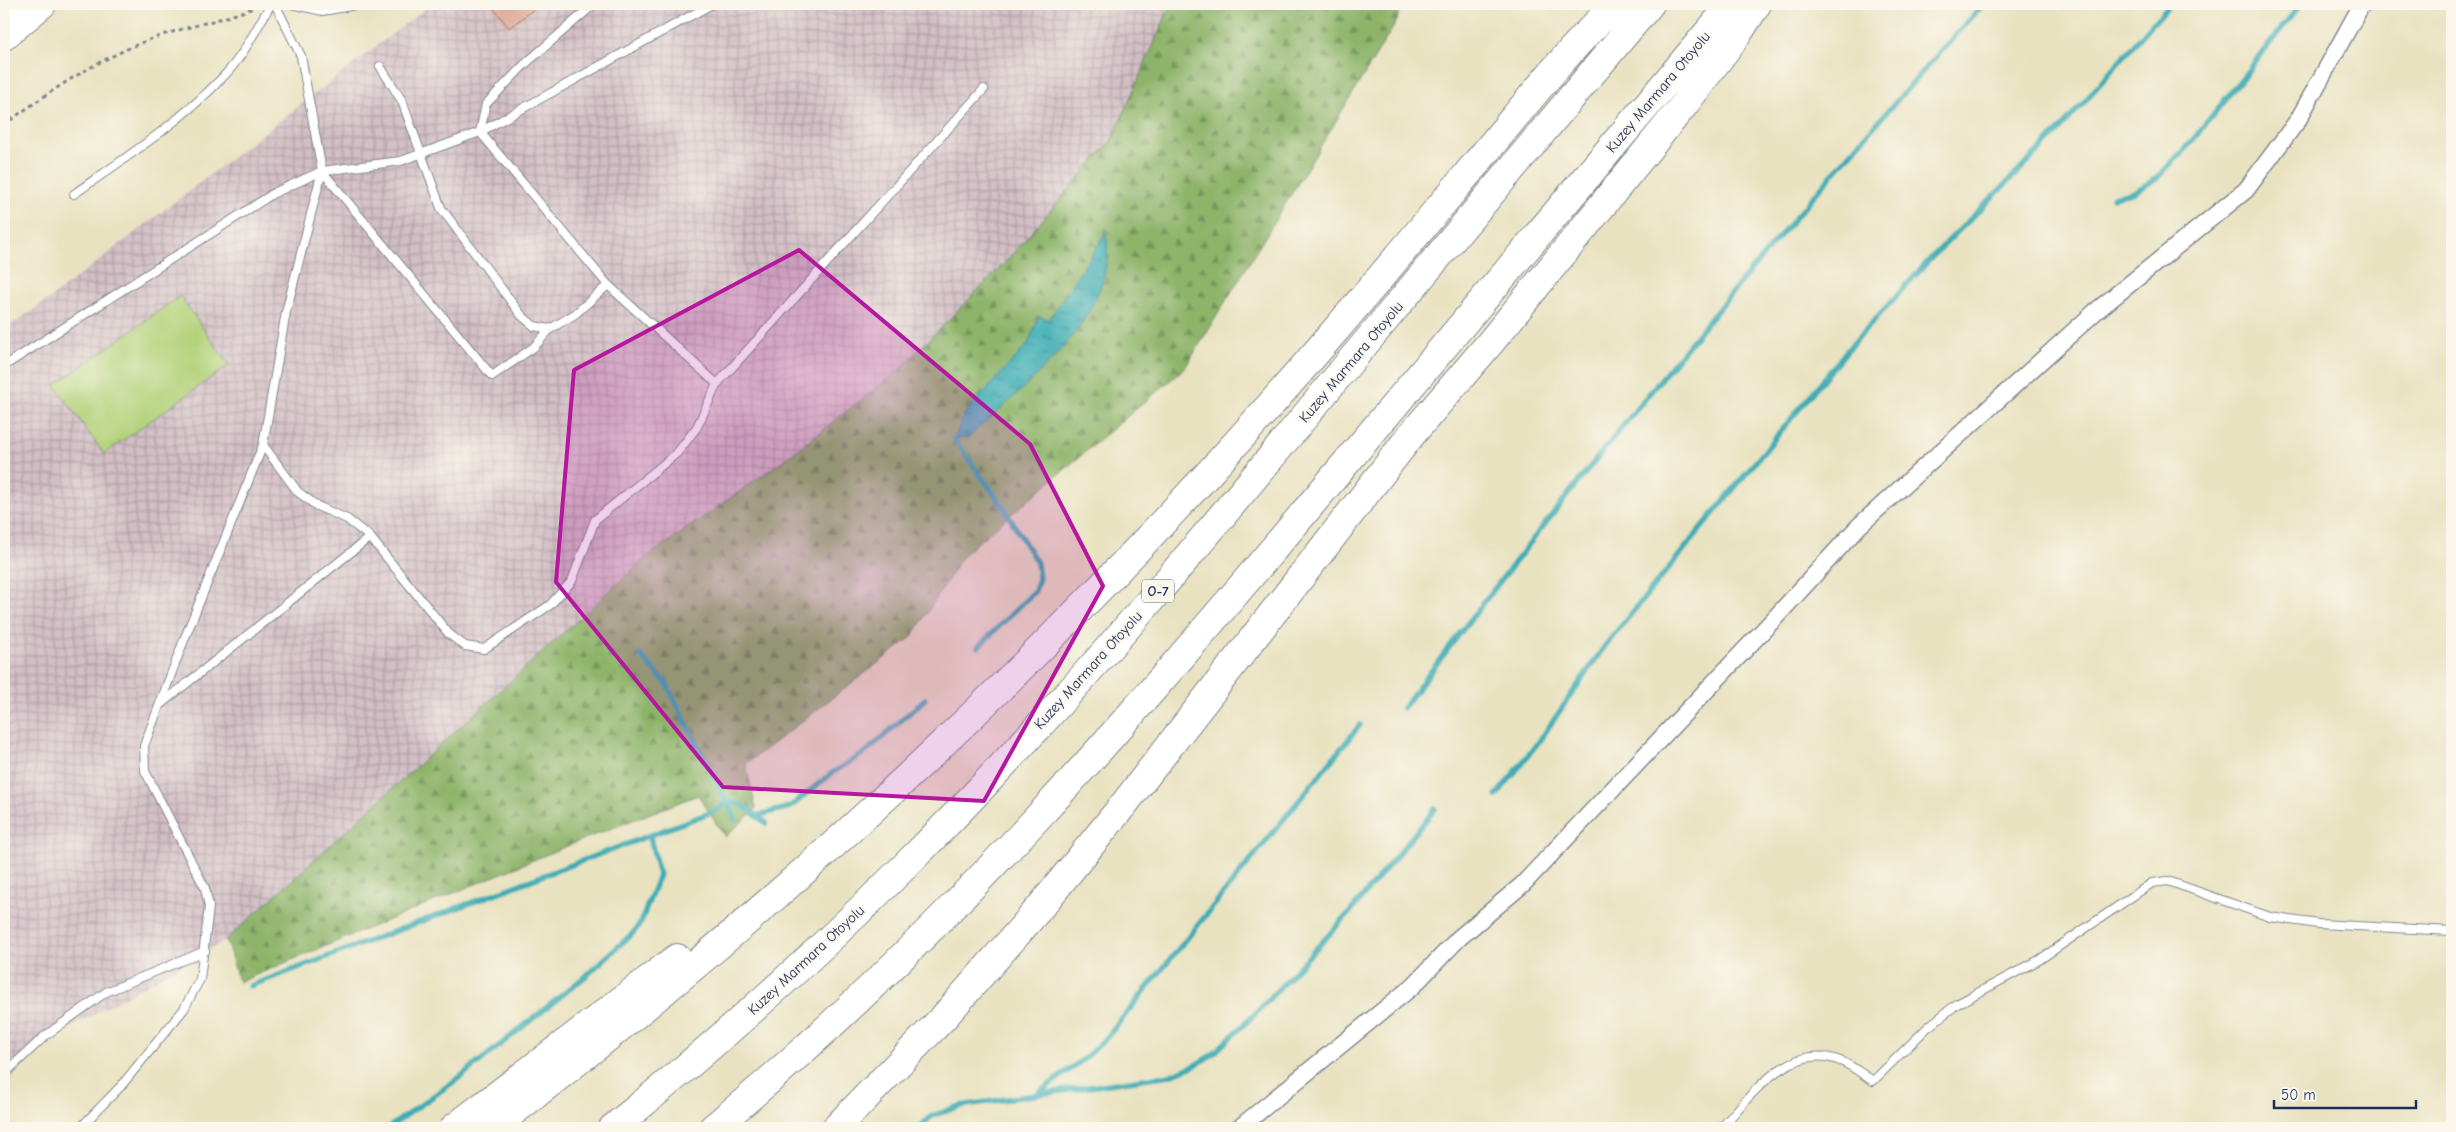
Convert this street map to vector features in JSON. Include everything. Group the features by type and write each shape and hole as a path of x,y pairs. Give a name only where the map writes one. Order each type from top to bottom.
{"highway":[{"path":"4,9 12,4"},
{"path":"4,36 42,4"},
{"path":"492,1128 635,1015 800,874 871,810 983,703 1196,487 1416,235 1582,37 1616,4"},
{"name":"Kuzey Marmara Otoyolu","path":"613,1128 686,1068 791,976 906,865 1021,743 1131,622 1251,482 1650,4"},
{"name":"Kuzey Marmara Otoyolu","path":"713,1128 861,996 975,885 1085,764 1209,626 1732,4"},
{"path":"836,1128 950,1011 1037,911 1412,434 1496,335 1684,105 1737,35 1757,4"},
{"path":"860,1128 1032,938 1085,852"},
{"path":"454,1128 697,942 800,874"}],"street":[{"path":"1239,1128 1412,986 1459,938 1522,885 1774,620 1859,526 2095,312 2246,190 2298,120 2362,4"}],"lane":[{"path":"74,194 157,135 224,77 246,46 271,4"},
{"path":"80,1128 120,1086 184,1009 200,979 205,951 209,908 205,888 145,771 144,746 263,446 286,312 322,171 301,56 275,4"},
{"path":"291,4 323,11 361,4"},
{"path":"480,132 486,104 524,65 594,4"},
{"path":"4,366 274,193 322,171 401,160 480,132 712,4"},
{"path":"380,66 402,101 441,208 522,316 534,326 550,329"},
{"path":"263,446 298,492 317,506 347,519 370,537 449,634 465,646 484,649 550,605 572,581 595,520 677,454 698,427 717,384 984,90"},
{"path":"480,132 608,285 717,384"},
{"path":"322,171 492,376 534,347 550,329 575,314 608,285"},
{"path":"160,706 370,537"},
{"path":"1721,1128 1774,1073 1806,1058 1823,1057 1840,1060 1873,1081 1928,1027 1957,1004 2038,960 2152,883 2168,881 2270,917 2318,924 2452,931"},
{"path":"4,1074 45,1036 106,992 205,951"}],"path":[{"path":"4,125 89,66 143,42 226,18 254,7"}],"highlighted area":[{"path":"799,250 1030,444 1103,586 984,801 723,787 556,582 574,370"}],"shaded area":[{"path":"431,4 1171,4 1112,140 1004,264 899,370 791,455 647,557 226,940 57,1035 4,1085 4,330 49,299"}],"green space":[{"path":"1171,4 1401,4 1397,21 1185,368 964,554 912,637 746,764 756,809 725,837 698,795 584,839 239,982 226,940 647,557 791,455 899,370 1004,264 1112,140"},
{"path":"180,296 229,365 104,454 55,385"}],"water":[{"path":"1106,233 1107,263 1098,292 1083,320 1063,347 1039,373 969,437 954,439 965,413 1028,344 1039,316 1049,320"}],"building":[{"path":"490,4 541,4 509,28"}],"waterway":[{"path":"1403,708 1542,527 1685,349 1832,174 1984,4"},
{"path":"1496,796 1540,740 1604,647 1849,348 1932,257 2055,135 2170,4"},
{"path":"2113,197 2132,193 2156,179 2192,141 2301,4"},
{"path":"954,439 1002,505 1037,563 1039,578 1035,591 978,647"},
{"path":"640,655 666,683 736,820"},
{"path":"756,816 790,807 832,773 866,752 925,699"},
{"path":"1037,1094 1085,1058 1108,1036 1360,725"},
{"path":"726,801 744,806 766,823"},
{"path":"250,986 717,810 725,803"},
{"path":"918,1128 932,1116 960,1106 1170,1075 1194,1066 1213,1054 1256,1013 1350,912 1435,809"},
{"path":"388,1128 459,1078 587,975 634,932 641,922 659,875 650,837"}]}
